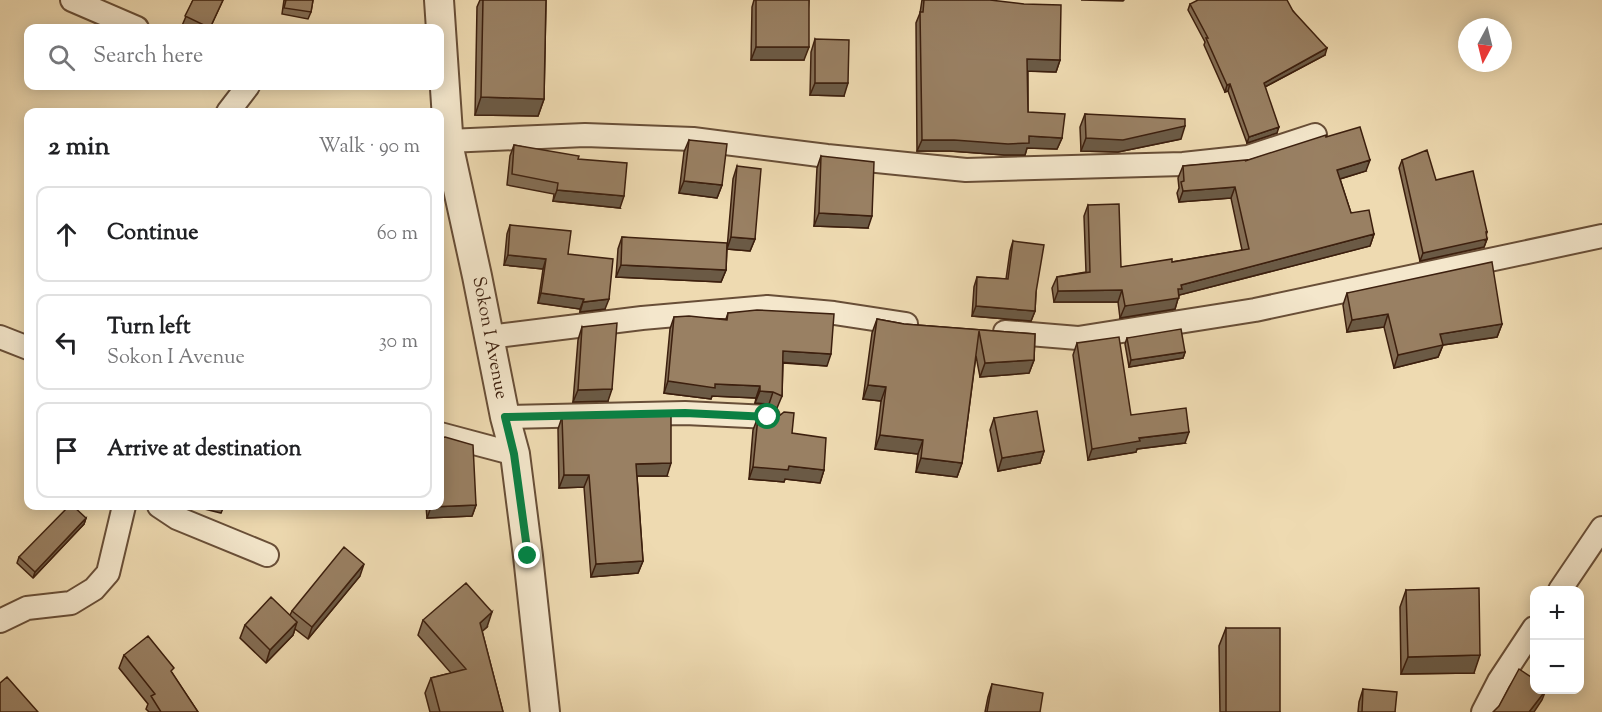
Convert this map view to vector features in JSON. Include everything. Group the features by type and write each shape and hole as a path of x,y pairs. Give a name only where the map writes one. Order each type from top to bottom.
{"street":[{"path":"72,0 128,24"},
{"name":"Sokon I Avenue","path":"439,0 440,24"},
{"name":"Sokon I Avenue","path":"444,89 448,141 514,454 545,712"},
{"path":"231,108 245,90"},
{"path":"448,141 585,135 693,139 966,170 1194,163 1248,157 1315,135"},
{"path":"983,330 1078,338 1255,310 1602,236"},
{"path":"489,337 642,318 767,307 834,313 924,326"},
{"path":"0,337 24,346"},
{"path":"505,417 685,413 768,417"},
{"path":"444,435 514,454"},
{"path":"0,621 27,608 70,603 94,589 108,573 123,510"},
{"path":"165,510 177,518 267,555"},
{"path":"1563,586 1602,528"},
{"path":"1483,712 1499,681 1530,634"}],"building":[{"path":"193,0 223,0 212,24 202,24 185,16"},
{"path":"286,0 313,0 311,12 284,8"},
{"path":"483,0 546,0 544,99 481,97"},
{"path":"756,0 809,0 809,47 756,47"},
{"path":"924,0 990,0 1061,5 1060,60 1027,59 1028,112 1065,114 1062,138 1029,136 1029,143 1008,144 922,140 920,12 923,12"},
{"path":"1198,0 1287,0 1293,11 1327,48 1264,83 1279,127 1249,137 1230,84 1227,85 1206,38 1208,38 1190,4"},
{"path":"815,39 849,40 848,83 815,83"},
{"path":"1085,114 1185,119 1185,126 1123,140 1086,138"},
{"path":"1360,127 1370,160 1337,170 1351,213 1369,210 1374,234 1181,285 1182,289 1178,289 1179,298 1125,306 1122,290 1058,291 1057,277 1090,272 1088,205 1119,204 1121,267 1172,259 1172,262 1249,249 1235,187 1183,191 1181,182 1184,181 1183,166 1245,161 1326,135 1326,137"},
{"path":"689,140 727,144 722,185 684,181"},
{"path":"514,145 579,156 578,159 627,163 624,196 557,190 558,183 512,174"},
{"path":"1427,150 1436,180 1473,171 1487,239 1423,253 1402,160"},
{"path":"821,156 874,162 872,216 819,213"},
{"path":"737,166 761,169 755,239 731,237"},
{"path":"510,225 571,231 568,254 613,259 609,299 583,302 584,299 541,293 546,259 508,255"},
{"path":"622,237 727,243 726,270 621,265"},
{"path":"1013,241 1044,245 1035,311 976,306 977,277 1008,279"},
{"path":"1492,262 1502,324 1440,334 1443,345 1398,355 1388,314 1352,320 1347,293"},
{"path":"757,310 834,314 831,354 783,351 782,396 773,392 760,391 760,386 715,384 715,388 668,381 674,317 689,316 727,320 728,313"},
{"path":"877,319 904,324 1035,334 1034,360 985,363 979,331 962,463 921,458 923,440 880,435 886,387 868,385"},
{"path":"617,323 612,389 578,390 582,327"},
{"path":"1181,329 1185,352 1131,360 1127,338"},
{"path":"1119,337 1131,415 1186,408 1189,432 1139,438 1140,441 1092,449 1077,343"},
{"path":"1037,411 1044,451 1002,458 994,418"},
{"path":"784,412 794,413 792,433 826,438 824,470 789,466 788,470 753,467 758,417 772,418"},
{"path":"671,415 671,463 636,464 643,561 596,564 589,475 564,475 562,417"},
{"path":"444,437 473,445 476,505 444,506"},
{"path":"65,510 77,510 86,518 35,572 19,557"},
{"path":"344,547 364,564 312,627 292,611"},
{"path":"466,583 492,612 480,623 503,712 440,712 431,678 466,669 423,620"},
{"path":"1479,588 1480,655 1408,657 1406,590"},
{"path":"271,597 297,622 270,650 245,625"},
{"path":"1226,628 1280,628 1280,712 1226,712"},
{"path":"148,636 174,668 171,671 198,712 161,712 151,696 155,694 124,655"},
{"path":"1519,669 1530,676 1530,694 1543,694 1529,712 1493,712 1499,706"},
{"path":"7,677 38,712 0,712 0,683"},
{"path":"992,684 1043,693 1040,712 987,712"},
{"path":"1363,689 1397,692 1395,712 1362,712"}],"route":[{"path":"528,556 514,454 505,417 685,413 768,417"}]}
